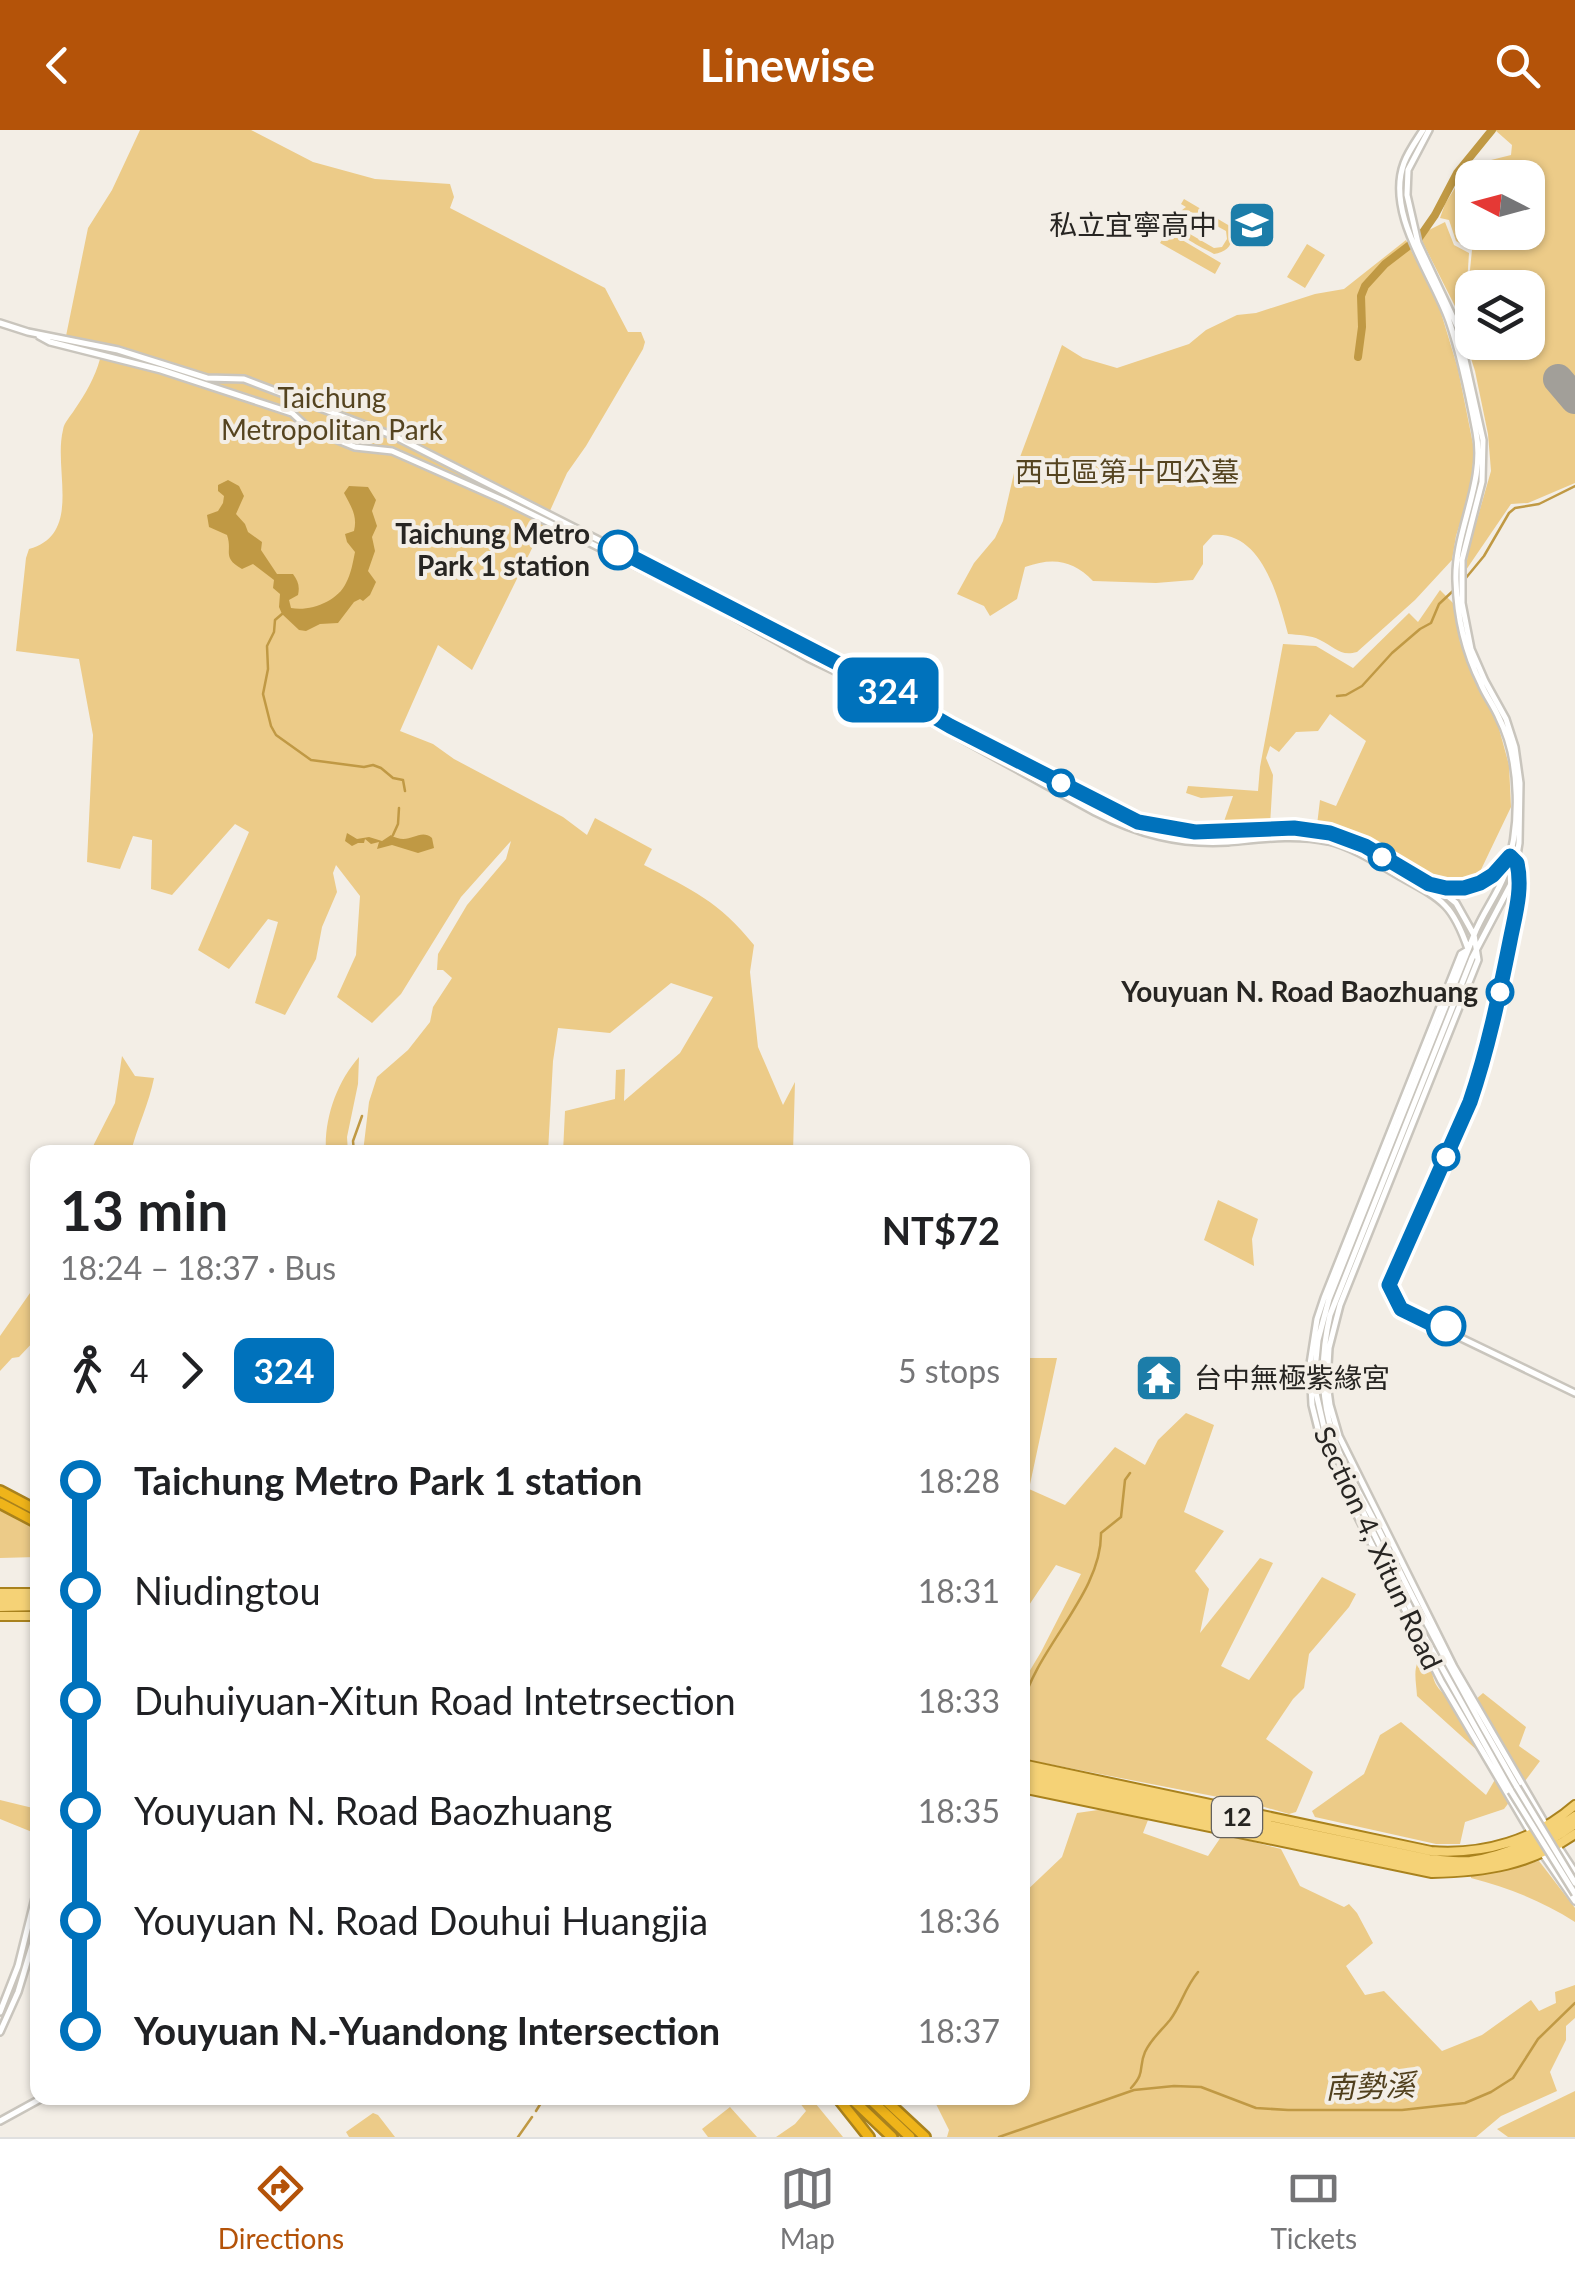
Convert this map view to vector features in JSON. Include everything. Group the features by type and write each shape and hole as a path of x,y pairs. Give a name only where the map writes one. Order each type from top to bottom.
{"highway":[{"path":"0,1491 30,1506"},
{"path":"0,1503 30,1519"},
{"path":"850,2105 867,2137"},
{"path":"852,2105 892,2137"},
{"path":"878,2105 916,2135"},
{"path":"888,2105 916,2135"}],"main road":[{"path":"0,1600 30,1600"},
{"path":"0,1616 30,1616"},
{"name":"12","path":"1030,1766 1472,1861 1537,1843 1575,1816"},
{"name":"12","path":"1030,1778 1429,1858 1450,1856"},
{"name":"12","path":"1030,1778 1435,1870"},
{"name":"12","path":"1030,1790 1435,1870 1514,1857 1575,1824"},
{"name":"12","path":"1552,1836 1575,1805"},
{"name":"12","path":"1552,1836 1575,1834"}],"street":[{"path":"1426,130 1408,170 1408,196 1418,242 1458,328 1483,440 1482,482 1462,560 1462,603 1471,649 1506,720 1518,759 1520,885 1480,1074 1389,1285 1401,1309 1575,1393"},
{"name":"Section 4, Xitun Road","path":"1426,130 1405,161 1401,196 1413,246 1448,320 1476,430 1475,487 1456,560 1460,624 1469,658 1499,717 1514,762 1515,824 1504,878 1474,935 1330,1315 1322,1372 1330,1424 1342,1455 1514,1789 1575,1883"},
{"path":"0,324 50,342 174,371 292,413 307,426 336,440 366,450 386,450 506,498 711,597 1126,818 1195,832 1294,828 1330,833 1365,846 1456,903 1474,935"},
{"path":"174,371 244,380 394,436 1116,823 1184,841 1312,839 1331,842 1364,856 1444,902 1471,951"},
{"path":"328,436 340,416"},
{"path":"336,440 340,416"},
{"path":"421,464 426,453"},
{"path":"1429,884 1446,888 1472,886 1493,875 1510,856 1517,863"},
{"name":"Section 4, Xitun Road","path":"1517,863 1500,905 1471,951 1329,1299 1315,1370 1320,1418 1332,1450 1440,1666 1575,1894"},
{"path":"1500,905 1512,896 1516,906"},
{"name":"Section 4, Xitun Road","path":"1471,951 1478,960 1340,1305 1329,1348 1327,1383 1338,1436 1454,1667 1575,1872"},
{"name":"Section 4, Xitun Road","path":"1471,951 1461,954 1324,1298 1310,1364 1312,1405 1330,1460 1428,1656 1575,1901"},
{"path":"1440,1666 1455,1705"},
{"path":"1454,1667 1466,1698"},
{"path":"0,2012 18,1966 30,1918"},
{"path":"0,2032 30,1952"},
{"path":"0,2121 30,2105"}],"green space":[{"name":"Taichung Metropolitan Park","path":"140,130 251,130 313,162 375,179 450,184 454,197 450,208 605,288 628,332 641,332 643,349 567,473 472,670 438,645 400,731 433,744 563,817 587,835 595,818 652,849 644,865 704,898 729,917 754,945 750,972 758,1047 783,1105 795,1082 793,1145 563,1145 565,1111 615,1099 616,1070 625,1069 624,1101 680,1053 713,997 671,983 610,1033 558,1028 548,1145 364,1145 369,1102 377,1077 408,1050 430,1022 433,1007 452,978 437,970 438,954 467,905 506,859 511,841 461,897 401,994 372,1023 337,997 356,955 360,896 336,865 333,873 337,892 322,927 316,959 285,1015 255,1003 278,922 268,919 229,969 198,950 249,832 235,824 172,895 151,889 152,840 133,836 120,869 87,862 93,735 79,659 16,651 26,558 29,549 46,541 56,530 61,515 64,427 90,385 100,359 66,349 66,336 88,228 112,190"},
{"path":"1495,130 1575,130 1575,483 1528,503 1511,504 1466,570 1491,471 1488,434 1472,360 1545,360 1545,270 1470,270 1472,250 1545,250 1545,160 1491,160 1511,155 1512,145"},
{"path":"1455,188 1455,238 1449,220 1440,218"},
{"path":"1184,199 1240,232 1238,238 1233,236 1227,249 1214,254 1190,241 1175,222 1186,207 1181,204","holes":["1191,212 1226,231 1222,247 1214,248 1183,230 1181,217"]},
{"path":"1445,222 1455,250 1469,253 1468,270 1455,270 1455,306 1419,235"},
{"path":"1167,231 1221,263 1215,274 1160,243"},
{"name":"西屯區第十四公墓","path":"1406,240 1439,306 1458,369 1474,449 1471,489 1452,560 1357,652 1342,652 1316,638 1288,634 1265,569 1244,544 1230,537 1213,535 1203,546 1203,564 1193,580 1093,581 1070,565 1045,562 1025,567 1017,599 990,616 984,606 957,594 1003,521 1014,473 1062,345 1083,358 1117,368 1189,344 1206,330 1237,315 1344,289"},
{"path":"1307,244 1325,255 1305,288 1287,277"},
{"path":"1440,590 1453,603 1460,642 1498,725 1509,765 1511,807 1477,878 1460,883 1439,882 1370,843 1317,825 1320,800 1336,806 1366,741 1330,714 1318,731 1296,732 1279,752 1270,746 1266,758 1273,775 1270,825 1222,827 1233,796 1201,798 1186,793 1188,786 1258,791 1283,644 1316,646 1353,668 1409,613 1418,622"},
{"path":"122,1056 135,1076 154,1078 149,1097 133,1145 94,1145 115,1103"},
{"path":"359,1057 348,1145 326,1145 333,1101"},
{"path":"1218,1200 1258,1219 1252,1239 1254,1266 1204,1240"},
{"path":"30,1293 30,1345 0,1371 0,1336"},
{"path":"1030,1358 1057,1358 1030,1484"},
{"path":"1186,1413 1214,1425 1184,1512 1224,1531 1195,1571 1209,1589 1200,1633 1260,1558 1273,1563 1221,1666 1249,1680 1322,1577 1356,1594 1309,1654 1304,1688 1266,1739 1313,1772 1296,1812 1289,1814 1030,1760 1030,1670 1081,1574 1056,1565 1030,1604 1030,1489 1065,1505 1115,1447 1145,1465 1158,1440"},
{"path":"0,1508 30,1525 30,1557 0,1558"},
{"path":"1430,1651 1432,1673 1441,1691 1465,1709 1483,1693 1526,1727 1519,1746 1540,1761 1504,1809 1465,1822 1460,1844 1436,1844 1315,1817 1312,1811 1364,1774 1380,1735 1401,1722 1486,1795 1500,1771 1417,1696 1417,1664"},
{"path":"0,1800 30,1807 30,1831 0,1819"},
{"path":"1112,1808 1148,1820 1143,1833 1208,1856 1223,1834 1281,1849 1300,1886 1344,1907 1349,1904 1357,1913 1373,1943 1346,1966 1365,1995 1384,1991 1442,2051 1482,2035 1531,2000 1539,2011 1556,2003 1555,1992 1575,1985 1575,2018 1566,2026 1566,2040 1550,2072 1557,2091 1501,2116 1476,2137 947,2137 949,2130 936,2105 1030,2105 1030,1887 1062,1857 1077,1813"},
{"path":"1539,1861 1575,1908 1575,1922 1525,1896 1471,1878"},
{"path":"1575,2091 1575,2137 1508,2137 1497,2129"},
{"path":"801,2105 817,2105 843,2137 776,2137 806,2111"},
{"path":"730,2107 757,2137 708,2137 702,2129"},
{"path":"373,2113 395,2137 349,2137 346,2132"}],"shaded area":[{"path":"228,480 239,486 244,496 236,514 248,532 262,542 261,550 277,574 293,574 296,579 298,595 289,600 291,608 298,609 330,600 346,583 355,552 345,534 354,531 355,520 344,493 349,486 368,487 376,500 372,511 377,526 368,571 376,582 370,595 354,602 338,623 299,630 282,614 274,580 253,564 242,569 236,565 230,557 227,535 209,527 207,515 218,511 223,503 218,485"},
{"path":"347,833 357,839 369,837 382,841 391,835 403,839 427,835 434,848 418,853 392,845 377,849 379,842 371,844 365,839 364,843 352,846 345,841"}],"waterway":[{"path":"1358,357 1365,286 1385,264 1419,238 1457,173 1492,130"},
{"path":"1465,579 1484,556 1509,513 1515,508 1539,504 1575,486"},
{"path":"1337,696 1362,686 1392,653 1431,623 1439,604 1454,590"},
{"path":"282,614 275,620 267,646 263,694 276,735 311,760 381,768 393,778 403,780 405,791"},
{"path":"393,835 399,808"},
{"path":"353,1145 362,1116"},
{"name":"南勢溪","path":"1030,1684 1091,1577 1101,1533 1121,1517 1125,1480 1130,1473"},
{"name":"南勢溪","path":"1131,2088 1139,2078 1147,2047 1174,2014 1198,1972"},
{"name":"南勢溪","path":"999,2137 1134,2090 1174,2086 1201,2087 1256,2108 1288,2110 1402,2110 1465,2103 1513,2078 1538,2039 1575,2003"},
{"name":"南勢溪","path":"536,2111 540,2105"},
{"path":"518,2137 532,2117"}],"runway":[{"path":"1558,379 1575,399"}],"bus line":[{"name":"324","path":"618,550 1126,818 1195,832 1294,828 1330,833 1365,846 1429,884 1446,888 1480,883 1510,856 1517,863 1520,885 1480,1074 1389,1285 1401,1309 1444,1330 1446,1326"}],"place":[{"name":"私立宜寧高中","path":"1252,225"},
{"name":"Taichung Metro Park 1 station","path":"618,550"},
{"name":"Youyuan N. Road Baozhuang","path":"1500,992"},
{"name":"台中無極紫緣宮","path":"1159,1378"}]}
